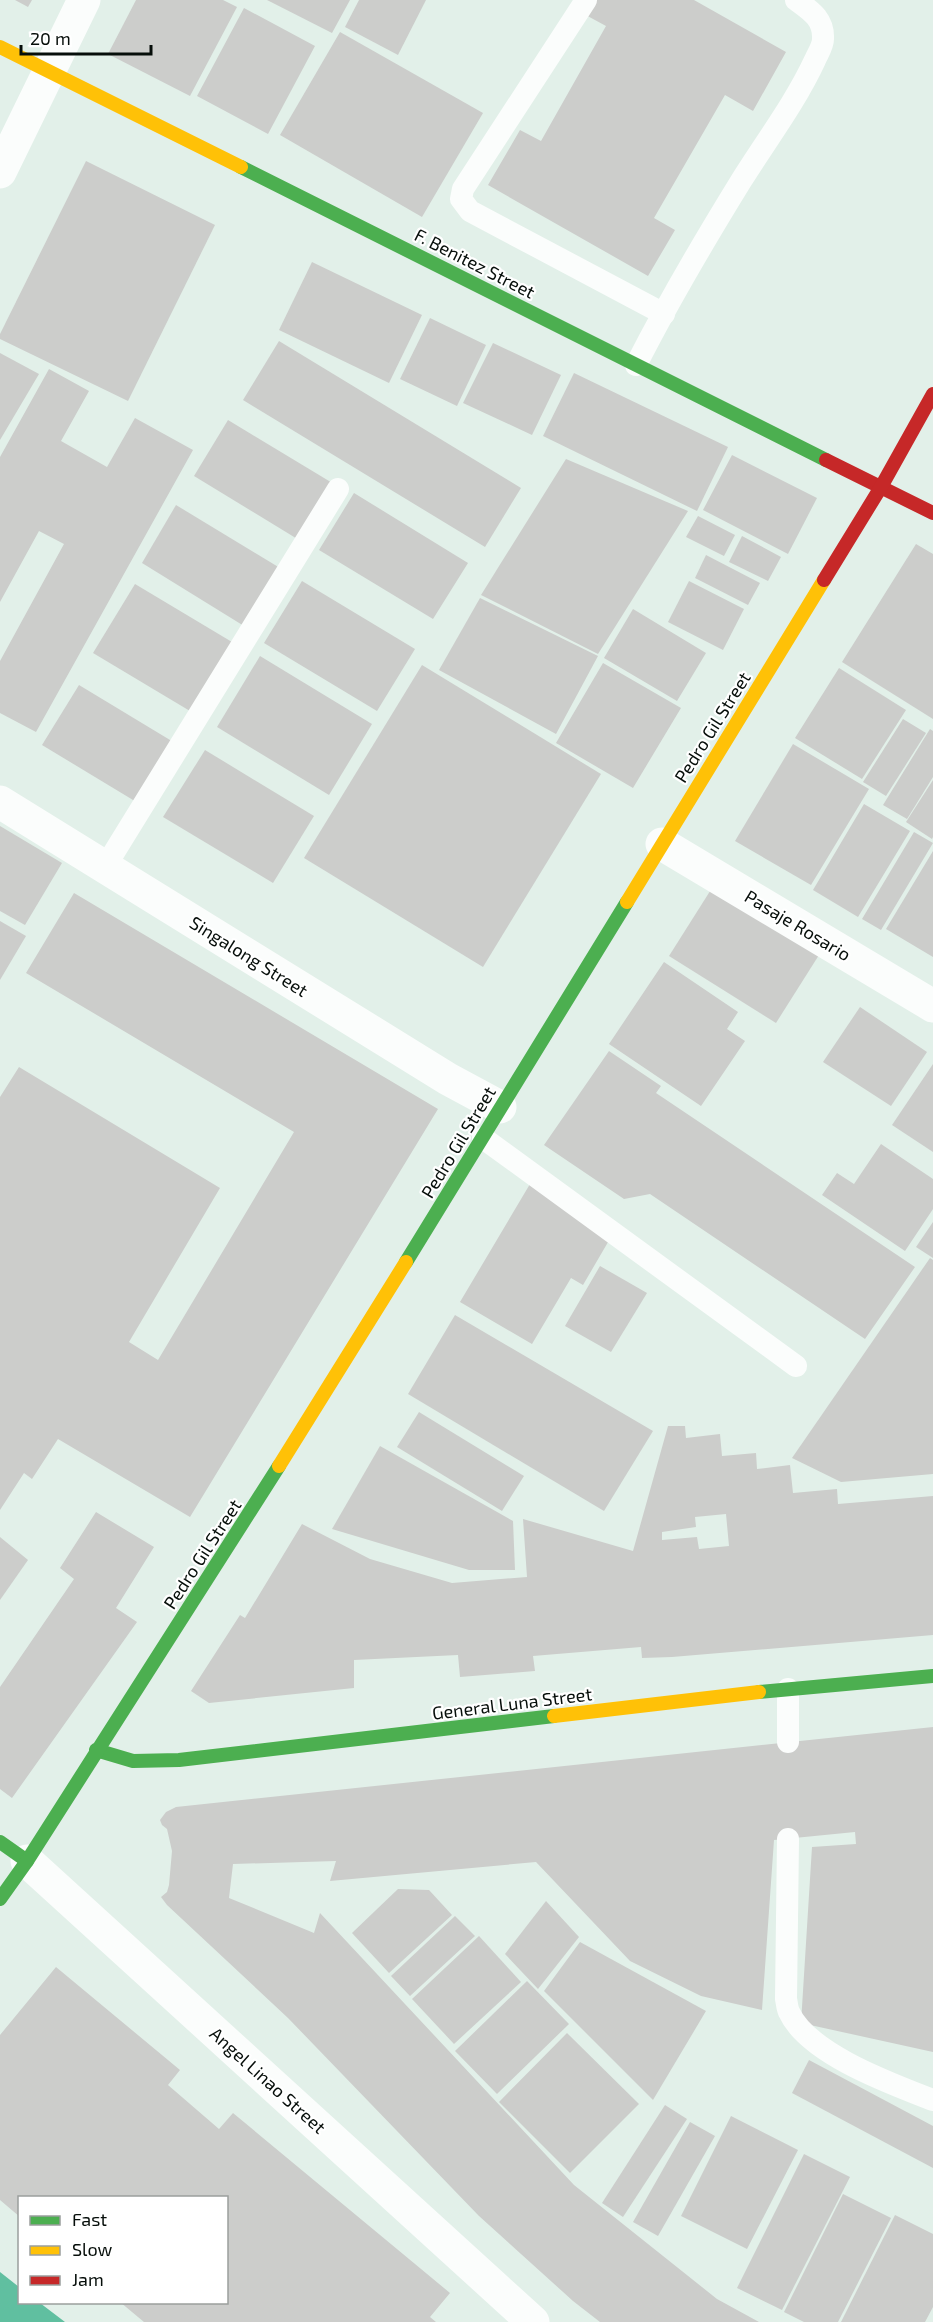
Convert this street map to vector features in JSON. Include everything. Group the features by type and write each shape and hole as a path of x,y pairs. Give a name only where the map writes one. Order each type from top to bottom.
{"main road":[{"name":"F. Benitez Street","path":"0,47 933,513"},
{"name":"Pedro Gil Street","path":"0,1899 27,1861 96,1750 221,1560 483,1138 881,487 933,394"},
{"name":"General Luna Street","path":"96,1750 133,1761 179,1760 788,1689 933,1676"},
{"name":"Angel Linao Street","path":"0,1842 27,1861"}],"street":[{"path":"0,172 84,0"},
{"name":"Singalong Street","path":"0,802 448,1079 500,1107"},
{"name":"Pasaje Rosario","path":"662,844 933,1006"},
{"name":"Angel Linao Street","path":"27,1861 533,2322"}],"lane":[{"path":"586,0 463,189 461,199 470,211 664,314"},
{"path":"636,365 741,182 784,116 823,42 822,25 811,11 796,0"},
{"path":"105,867 338,489"},
{"path":"483,1138 796,1365"},
{"path":"788,1689 788,1742"},
{"path":"788,1839 786,1999 789,2012 805,2034 826,2050 868,2073 933,2100"}],"shaded area":[{"path":"0,2272 18,2286 18,2304 41,2304 65,2322 0,2322"}],"building":[{"path":"15,0 32,0 28,7"},
{"path":"136,0 223,0 237,7 190,96 108,54"},
{"path":"267,0 350,0 332,33"},
{"path":"359,0 426,0 398,55 345,27"},
{"path":"590,0 694,0 786,52 753,111 725,95 654,218 675,230 648,276 488,185 520,130 541,141 606,26 582,13"},
{"path":"244,8 315,46 268,134 197,96"},
{"path":"340,32 483,113 422,217 280,135"},
{"path":"86,161 215,225 128,401 0,339 0,334"},
{"path":"312,262 422,315 389,383 279,330"},
{"path":"430,318 486,345 457,406 400,379"},
{"path":"279,341 521,488 485,547 243,400"},
{"path":"493,343 561,375 532,435 463,403"},
{"path":"0,353 39,374 0,440"},
{"path":"49,369 89,391 61,441 107,467 135,418 193,450 36,732 0,713 0,661 64,544 39,531 0,602 0,457"},
{"path":"574,373 728,447 697,511 543,436"},
{"path":"228,420 334,484 299,540 194,476"},
{"path":"732,455 817,498 788,554 703,510"},
{"path":"566,459 688,511 598,654 481,595"},
{"path":"354,493 468,563 433,619 319,550"},
{"path":"176,505 280,568 244,626 142,563"},
{"path":"698,516 735,535 724,556 686,537"},
{"path":"742,536 781,557 768,581 729,562"},
{"path":"916,544 933,554 933,719 842,662"},
{"path":"706,555 760,583 748,605 695,578"},
{"path":"302,581 415,649 377,711 264,643"},
{"path":"689,581 744,609 723,650 668,622"},
{"path":"135,584 232,642 190,711 93,653"},
{"path":"480,598 598,656 556,734 439,670"},
{"path":"633,609 706,653 677,701 604,658"},
{"path":"260,656 372,724 329,795 217,727"},
{"path":"603,663 681,708 633,788 556,743"},
{"path":"422,665 601,774 483,967 304,858"},
{"path":"839,668 906,710 862,779 795,738"},
{"path":"79,685 175,743 138,803 42,745"},
{"path":"903,719 926,733 886,796 863,782"},
{"path":"930,729 933,731 933,777 907,819 883,805"},
{"path":"793,744 869,789 811,885 735,841"},
{"path":"205,750 314,816 273,883 163,817"},
{"path":"933,780 933,837 932,839 906,822"},
{"path":"864,804 910,831 858,917 813,890"},
{"path":"0,826 62,863 25,925 0,911"},
{"path":"914,832 933,843 881,930 862,919"},
{"path":"933,851 933,957 886,929"},
{"path":"712,888 819,955 776,1023 669,956"},
{"path":"74,893 438,1109 190,1517 58,1439 32,1479 24,1473 0,1510 0,1097 19,1067 220,1188 129,1342 158,1360 294,1132 26,973"},
{"path":"0,921 26,936 0,980"},
{"path":"664,962 738,1012 727,1029 745,1041 701,1106 609,1044"},
{"path":"860,1007 927,1052 891,1106 823,1062"},
{"path":"609,1051 661,1086 656,1093 915,1267 865,1339 650,1194 624,1199 544,1145"},
{"path":"933,1064 933,1152 892,1125"},
{"path":"881,1144 933,1179 933,1209 905,1251 822,1195 837,1173 854,1184"},
{"path":"530,1184 611,1237 583,1285 571,1278 532,1344 460,1302"},
{"path":"933,1222 933,1258 916,1247"},
{"path":"930,1258 933,1260 933,1474 841,1482 792,1458"},
{"path":"600,1266 647,1293 611,1352 565,1326"},
{"path":"455,1315 653,1431 604,1511 408,1394"},
{"path":"419,1412 524,1476 502,1511 397,1447"},
{"path":"668,1426 685,1426 686,1438 720,1434 722,1456 756,1453 757,1469 790,1465 793,1493 837,1489 838,1504 933,1496 933,1635 672,1657 642,1658 641,1647 533,1656 535,1671 460,1677 458,1655 354,1660 354,1688 209,1703 191,1691 240,1615 245,1618 302,1524 370,1559 452,1583 527,1577 523,1519 633,1551","holes":["726,1514 729,1546 699,1549 697,1537 662,1540 662,1532 696,1527 695,1517"]},
{"path":"380,1446 513,1521 515,1570 469,1570 332,1529"},
{"path":"96,1512 154,1547 116,1608 137,1622 12,1798 0,1789 0,1687 74,1579 60,1568"},
{"path":"0,1537 28,1560 0,1600"},
{"path":"933,1727 933,2052 801,2023 812,1847 856,1844 855,1832 774,1840 762,2010 701,1996 630,1961 536,1862 330,1881 336,1861 233,1864 229,1898 314,1933 320,1913 574,2185 717,2299 759,2322 600,2322 573,2301 479,2216 288,2018 161,1897 167,1892 169,1885 172,1851 167,1829 160,1820 166,1812 176,1807"},
{"path":"398,1889 429,1890 452,1915 389,1973 352,1933"},
{"path":"546,1901 579,1937 538,1989 505,1954"},
{"path":"455,1916 475,1936 410,1996 391,1976"},
{"path":"479,1936 521,1982 454,2044 412,1999"},
{"path":"580,1942 706,2011 653,2100 544,1991"},
{"path":"56,1967 180,2070 168,2085 219,2129 233,2113 450,2293 430,2317 436,2322 144,2322 122,2304 228,2304 228,2196 18,2196 18,2215 0,2200 0,2035"},
{"path":"527,1981 569,2024 497,2094 455,2051"},
{"path":"567,2033 639,2104 570,2173 499,2102"},
{"path":"809,2060 933,2126 933,2168 792,2093"},
{"path":"665,2105 687,2119 623,2217 602,2203"},
{"path":"731,2116 798,2150 747,2249 681,2216"},
{"path":"690,2122 715,2136 658,2236 633,2222"},
{"path":"804,2154 850,2177 782,2310 737,2288"},
{"path":"843,2194 891,2218 838,2322 804,2322 784,2312"},
{"path":"895,2215 933,2234 933,2307 925,2322 841,2322"}],"traffic: fast":[{"path":"241,167 826,460"},
{"path":"406,1262 627,902"},
{"path":"0,1899 27,1861 279,1466"},
{"path":"759,1692 933,1676"},
{"path":"96,1750 133,1761 179,1760 554,1716"},
{"path":"0,1842 27,1861"}],"traffic: slow":[{"path":"0,47 241,167"},
{"path":"627,902 824,580"},
{"path":"279,1466 406,1262"},
{"path":"554,1716 759,1692"}],"traffic: jam":[{"path":"824,580 881,487 933,394"},
{"path":"826,460 933,513"}]}
